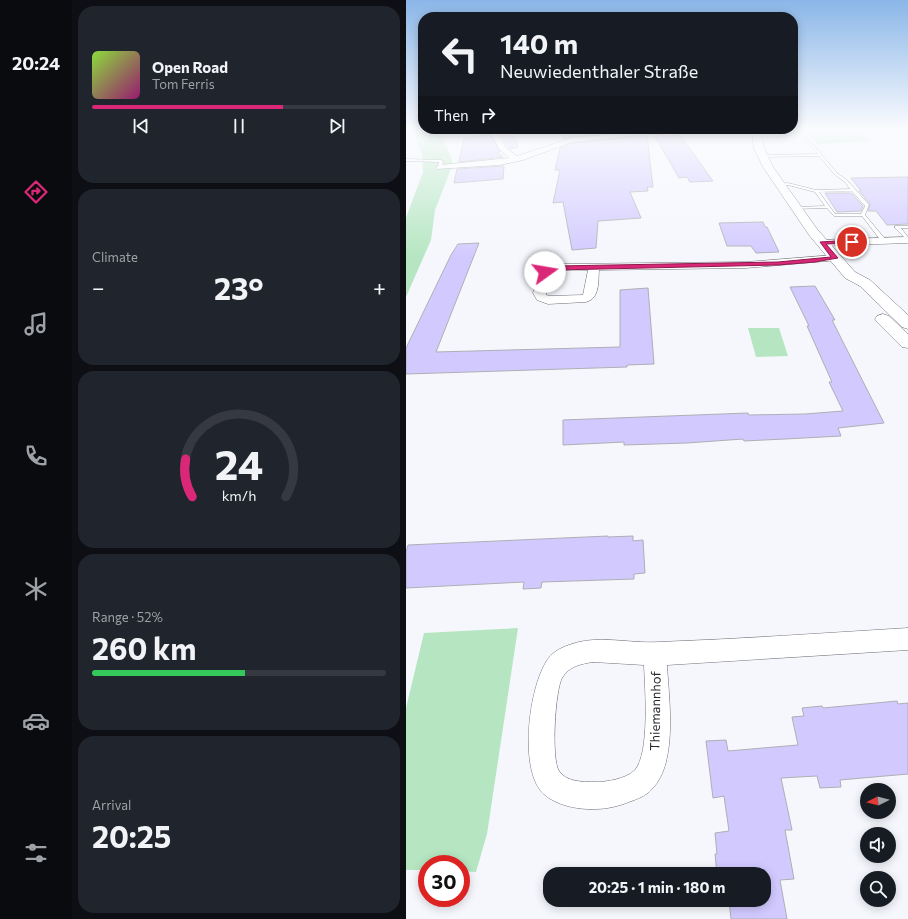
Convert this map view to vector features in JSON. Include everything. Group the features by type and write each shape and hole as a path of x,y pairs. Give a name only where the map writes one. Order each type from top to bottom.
{"street":[{"path":"772,173 795,208 822,243 850,275 864,283 908,324"},
{"path":"822,243 908,240"},
{"path":"594,267 590,295 586,298 548,300 541,297 540,292 543,274 556,268 594,267 778,263 835,258"},
{"path":"850,275 852,284 908,342"},
{"name":"Thiemannhof","path":"655,654 657,732 654,762 645,779 630,788 598,795 585,796 563,790 553,784 545,772 542,748 544,706 548,684 553,671 562,661 573,655 586,652 628,652 655,654 908,639"}],"lane":[{"path":"835,173 846,181 867,206 863,215"},
{"path":"779,185 788,184 816,191 854,190"},
{"path":"816,191 834,215 863,215"},
{"path":"795,208 828,207"},
{"path":"863,215 884,241"},
{"path":"908,227 897,227 908,240"}],"green space":[{"path":"423,173 450,173 435,210 431,240 406,297 406,218"},
{"path":"748,328 779,328 788,356 756,357"},
{"path":"518,628 487,834 476,872 470,872 470,855 418,855 418,870 406,870 406,708 424,633"}],"building":[{"path":"456,173 503,173 503,179 454,183"},
{"path":"559,173 651,173 653,187 647,187 648,191 630,192 641,218 598,221 596,248 572,250 563,202 553,203"},
{"path":"676,173 707,173 713,181 690,182 687,177 679,178"},
{"path":"908,177 908,224 887,225 876,211 868,211 870,204 859,191 861,191 851,178"},
{"path":"825,193 851,193 863,206 861,211 837,212"},
{"path":"763,222 779,252 756,253 751,246 727,246 719,223"},
{"path":"479,243 436,352 620,347 620,290 648,288 654,364 627,365 627,367 406,374 406,348 451,255 458,244"},
{"path":"815,286 835,320 832,320 884,423 838,428 841,436 744,441 743,439 687,443 624,445 624,442 563,445 563,420 748,413 749,415 805,414 843,411 829,382 832,382 807,326 809,326 790,287"},
{"path":"633,536 633,541 643,540 645,573 634,574 634,579 542,582 541,588 523,589 524,582 406,588 406,552 408,545"},
{"path":"897,701 898,704 908,703 908,774 840,780 841,787 820,788 817,776 781,778 792,830 785,830 794,879 780,880 787,919 731,919 730,907 771,907 771,867 716,867 715,833 729,831 724,796 713,798 706,741 726,740 728,751 798,745 792,717 804,716 802,708 822,706 823,708"}],"route":[{"path":"545,272 556,268 815,261 835,258 822,243 852,242"}]}
